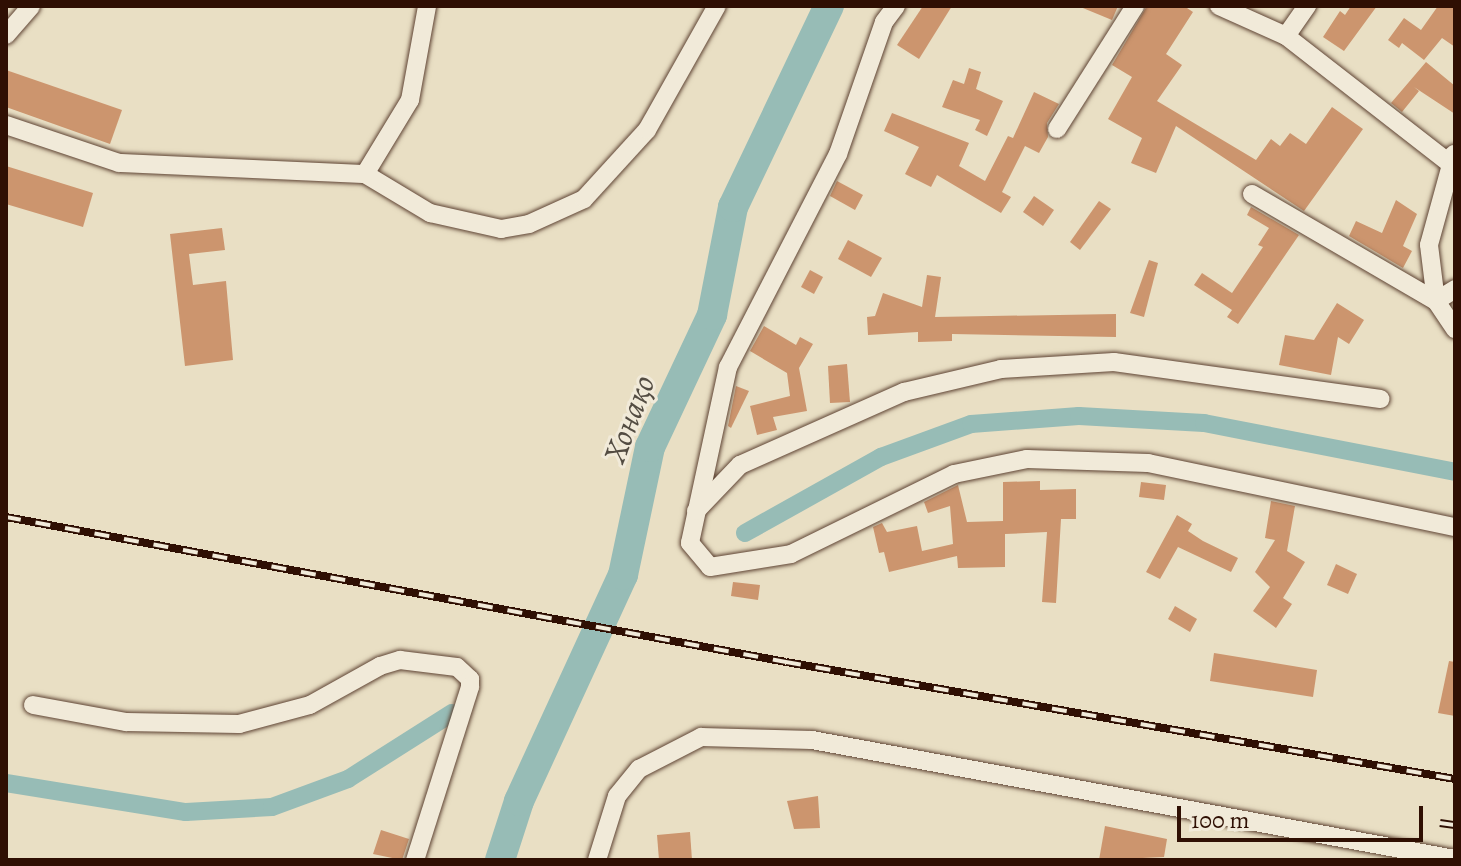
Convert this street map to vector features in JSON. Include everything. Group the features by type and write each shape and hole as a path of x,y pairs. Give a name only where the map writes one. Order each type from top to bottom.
{"street":[{"path":"6,35 31,6"},
{"path":"365,174 384,149 410,100 427,6"},
{"path":"6,125 119,163 365,174 430,213 501,229 559,213 584,199 647,130 717,6"},
{"path":"896,6 884,22 838,154 728,367 694,513 690,543 710,567 777,556 954,474 1027,459 1148,463 1455,527"},
{"path":"1057,129 1135,6"},
{"path":"1219,6 1286,36 1452,158 1429,245 1436,301"},
{"path":"1286,36 1307,6"},
{"path":"1252,194 1436,301 1455,329"},
{"path":"1436,301 1455,289"},
{"path":"694,513 740,465 904,392 1001,369 1114,362 1380,399"},
{"path":"33,705 126,722 239,724 310,705 380,666 400,660 457,667 470,679 470,687 415,860"},
{"path":"597,860 617,796 639,769 701,737 812,740 1455,859"}],"building":[{"path":"923,6 952,6 919,59 897,45"},
{"path":"1078,6 1118,6 1112,20"},
{"path":"1147,6 1184,6 1193,12 1166,54 1182,65 1157,101 1256,160 1271,139 1280,146 1290,133 1306,144 1332,107 1363,129 1304,211 1176,126 1156,173 1131,163 1142,138 1108,119 1132,77 1112,65"},
{"path":"1351,6 1377,6 1344,51 1323,37 1340,11 1345,15"},
{"path":"1438,6 1455,6 1455,47 1442,38 1424,60 1402,43 1399,48 1388,40 1404,18 1421,30"},
{"path":"1426,62 1455,86 1455,114 1414,87 1419,91 1402,112 1391,103"},
{"path":"969,68 981,72 976,89 1003,101 987,136 975,130 980,120 942,107 953,80 964,84"},
{"path":"6,70 122,110 110,144 6,107"},
{"path":"1034,92 1059,104 1047,123 1048,137 1039,153 1025,146 1002,192 1011,197 1001,213 937,175 931,187 905,174 919,147 884,131 892,113 969,143 959,166 985,181 1008,136 1013,138"},
{"path":"6,166 93,193 83,227 6,204"},
{"path":"837,181 863,195 855,210 830,196"},
{"path":"1034,196 1054,210 1043,226 1023,212"},
{"path":"1396,200 1417,214 1403,246 1412,251 1403,268 1349,236 1356,221 1382,233"},
{"path":"1099,201 1111,209 1080,250 1070,242"},
{"path":"1251,207 1299,235 1238,324 1227,317 1232,310 1194,285 1202,273 1232,293 1263,247 1258,245 1269,228 1247,215"},
{"path":"222,228 225,250 189,254 193,285 226,281 233,360 185,366 170,234"},
{"path":"848,240 882,258 871,277 838,259"},
{"path":"1149,260 1158,263 1144,317 1130,313"},
{"path":"810,270 823,277 814,294 801,287"},
{"path":"927,275 941,277 935,317 1116,314 1116,337 952,334 952,341 918,342 918,332 868,335 867,317 875,316 883,293 922,307"},
{"path":"1337,303 1364,320 1349,344 1338,337 1331,375 1279,365 1285,335 1314,340"},
{"path":"764,326 796,345 800,337 813,344 799,368 807,411 773,417 777,430 757,435 750,406 790,396 787,373 750,351"},
{"path":"847,364 850,402 830,403 828,366"},
{"path":"736,386 749,391 731,428 728,426"},
{"path":"1040,481 1040,490 1076,489 1076,519 1061,519 1056,603 1042,602 1047,532 1005,534 1005,567 958,568 957,556 889,572 884,552 879,553 873,527 882,523 887,532 917,526 922,551 953,544 950,506 928,513 924,502 958,485 967,522 1003,521 1003,482"},
{"path":"1141,482 1166,485 1164,500 1139,497"},
{"path":"1271,501 1295,506 1287,551 1305,562 1283,598 1292,604 1276,628 1253,611 1270,587 1255,572 1275,540 1265,538"},
{"path":"1177,515 1192,524 1188,531 1238,558 1231,572 1178,547 1160,579 1146,572"},
{"path":"1336,564 1357,574 1348,594 1327,585"},
{"path":"733,582 760,585 758,600 731,596"},
{"path":"1175,606 1197,619 1190,632 1168,619"},
{"path":"1214,653 1317,670 1313,697 1210,681"},
{"path":"1449,661 1455,662 1455,716 1438,713"},
{"path":"818,796 820,828 794,829 787,801"},
{"path":"1105,826 1167,839 1164,857 1099,860"},
{"path":"381,830 409,839 402,860 373,854"},
{"path":"690,832 692,860 659,860 657,835"}],"waterway":[{"name":"Хонақо","path":"500,860 519,801 623,575 650,447 712,315 733,207 829,6"},
{"path":"745,533 881,457 971,424 1079,416 1204,423 1455,472"},
{"path":"6,783 186,812 272,807 348,779 452,713"}],"railway":[{"path":"6,517 786,662 1455,779"},
{"path":"1440,823 1455,825"}]}
